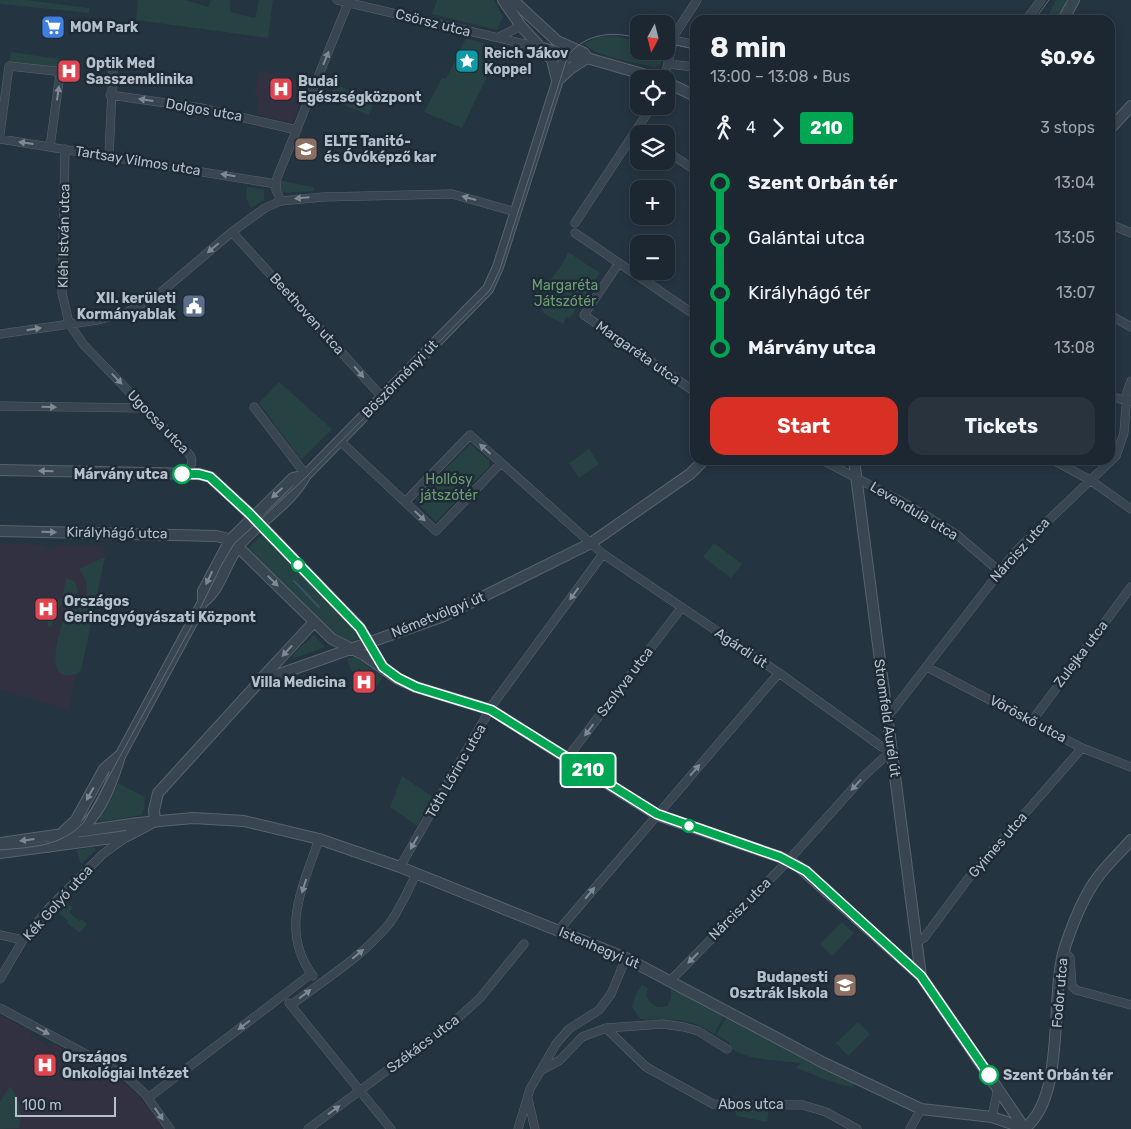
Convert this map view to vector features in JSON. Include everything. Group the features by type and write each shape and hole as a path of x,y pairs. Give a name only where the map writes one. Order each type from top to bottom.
{"street":[{"name":"Csörsz utca","path":"337,0 543,48"},
{"path":"503,0 521,26 552,60 557,82"},
{"path":"513,0 569,52"},
{"path":"675,37 697,0"},
{"path":"1030,15 1041,0"},
{"path":"1066,15 1074,0"},
{"path":"282,201 276,184 348,3"},
{"path":"499,37 521,26 538,25"},
{"path":"675,40 690,44"},
{"path":"543,48 584,53 587,58 630,70"},
{"name":"Böszörményi út","path":"48,847 66,842 80,832 92,818 111,783 120,756 202,602 211,596 233,543 256,521 293,478 306,474 479,300 492,282 493,266 507,218 516,212 557,82 569,52"},
{"path":"557,82 570,69 587,58"},
{"path":"667,70 669,60"},
{"path":"668,64 690,66"},
{"path":"0,134 9,66 58,73 59,81 50,147"},
{"path":"109,156 110,96 113,69"},
{"path":"675,85 690,93"},
{"name":"Dolgos utca","path":"110,96 202,108 296,130"},
{"path":"1115,123 1131,106"},
{"name":"Tartsay Vilmos utca","path":"0,140 276,184"},
{"path":"575,223 630,144"},
{"name":"Kléh István utca","path":"65,149 62,293 69,323"},
{"path":"675,157 690,167"},
{"path":"0,334 112,317 143,305 160,294 232,232 265,208 282,201 323,197 452,194 516,212"},
{"path":"1115,226 1131,233"},
{"name":"Beethoven utca","path":"232,232 382,397"},
{"path":"575,233 690,312"},
{"name":"Margaréta utca","path":"619,263 584,315 690,389"},
{"path":"1115,318 1131,327"},
{"name":"Ugocsa utca","path":"69,323 83,344 190,455 192,463 190,468 182,474"},
{"name":"Nárcisz utca","path":"1115,454 1120,449 1129,412 1131,381"},
{"path":"1115,398 1129,400"},
{"path":"0,406 145,408"},
{"path":"254,407 306,474"},
{"name":"Agárdi út","path":"405,502 470,435 603,554 778,673 882,748 891,751"},
{"path":"339,440 436,531 501,463"},
{"name":"Németvölgyi út","path":"155,822 154,810 158,793 260,681 444,616 472,604 591,543 690,474 699,465"},
{"name":"Levendula utca","path":"832,465 910,506 956,534 1000,571"},
{"name":"Stromfeld Aurél út","path":"855,465 921,976"},
{"path":"1063,465 1090,480 1131,509"},
{"name":"Nárcisz utca","path":"886,713 891,712 1000,571 1047,520 1105,465"},
{"path":"0,470 182,474"},
{"name":"Ugocsa utca","path":"182,474 199,474 210,477 256,521 360,628 370,642 383,667"},
{"name":"Királyhágó utca","path":"0,531 216,536 233,543"},
{"path":"233,543 332,639 351,648 398,678 416,687 491,710 657,814 788,861 806,871 921,976 1025,1128"},
{"name":"Tóth Lőrinc utca","path":"400,867 491,710 603,554"},
{"name":"Zulejka utca","path":"1032,720 1131,587"},
{"name":"Szolyva utca","path":"568,757 682,607"},
{"path":"260,681 314,622"},
{"name":"Vöröskő utca","path":"927,667 1032,720 1082,748 1131,767"},
{"path":"558,931 778,673"},
{"name":"Gyimes utca","path":"916,942 924,938 967,880 1082,748"},
{"name":"Nárcisz utca","path":"671,980 788,861 864,776 891,751"},
{"name":"Böszörményi út","path":"54,836 71,827 104,769 120,756"},
{"path":"92,818 91,824 99,829"},
{"name":"Istenhegyi út","path":"0,843 193,818 229,820 319,839 400,867 626,958 671,980 824,1063 920,1109 992,1117 1025,1128"},
{"name":"Istenhegyi út","path":"48,847 127,836 155,822"},
{"name":"Kék Golyó utca","path":"0,980 23,940 48,910 103,854 127,836"},
{"path":"319,839 298,905 295,931 298,952 319,984"},
{"name":"Fodor utca","path":"1025,1128 1040,1112 1053,1062 1056,1041 1058,988 1064,951 1072,928 1094,882 1131,840"},
{"path":"0,853 48,847"},
{"path":"291,1005 377,938 396,914 416,874"},
{"path":"0,935 23,940"},
{"name":"Székács utca","path":"308,1129 458,1018 480,998 524,944"},
{"path":"1064,951 1070,958 1072,986 1076,990 1131,1005"},
{"path":"518,1129 533,1082 556,1044 570,1028 599,1010 611,994 626,958"},
{"path":"148,1098 312,974"},
{"path":"283,995 390,1129"},
{"path":"0,1008 125,1075 148,1098 170,1129"},
{"path":"542,1070 560,1060 582,1037 606,1028 663,1024 684,1027 698,1031 727,1049"},
{"name":"Abos utca","path":"606,1028 646,1067 713,1104 802,1105 826,1112 855,1129"},
{"path":"992,1117 998,1088"},
{"path":"528,1097 535,1129"},
{"path":"910,1129 920,1109"}],"shaded area":[{"name":"Budai Egészségközpont","path":"259,71 309,81 292,123 257,114 259,99 254,97"},
{"name":"Országos Gerincgyógyászati Központ","path":"0,543 45,545 47,548 54,549 56,545 105,546 69,710 0,690"},
{"name":"Országos Onkológiai Intézet","path":"0,1015 31,1032 30,1035 50,1047 53,1043 131,1088 165,1129 0,1129"}],"green space":[{"path":"0,0 26,0 89,8 89,13 0,4"},
{"path":"138,0 185,0 209,7 211,0 230,0 230,12 255,18 259,0 273,0 268,38 136,20"},
{"path":"437,0 494,0 503,17 497,30 432,14"},
{"path":"1056,0 1067,0 1060,15 1048,15"},
{"path":"615,36 630,40 630,60 662,60 661,64 654,67 617,59 590,49 584,44 598,37"},
{"path":"466,38 501,48 462,128 424,112 442,78 446,79"},
{"path":"11,52 60,59 58,71 9,64"},
{"path":"335,85 375,99 369,115 330,100"},
{"path":"279,180 313,187 314,191 281,193"},
{"path":"247,187 264,190 264,200 251,208 246,198"},
{"name":"Margaréta Játszótér","path":"568,252 600,273 570,318 567,317 563,324 543,313 540,301 549,282"},
{"path":"279,382 332,429 301,460 259,403"},
{"name":"Hollósy játszótér","path":"470,444 489,460 489,467 436,522 417,503 417,498"},
{"path":"589,449 599,464 579,478 569,463"},
{"path":"262,535 355,632 358,639 351,642 333,634 247,549"},
{"path":"714,543 742,564 731,578 703,557"},
{"path":"105,557 81,671 72,675 62,674 58,670 56,655 65,613 79,606 86,596 86,583 79,569"},
{"path":"66,578 75,581 78,591 74,598 56,609 51,627 47,626 52,603 62,598"},
{"path":"314,635 325,647 295,658 292,655"},
{"path":"355,657 383,677 377,686 359,668 355,672 351,671 347,658"},
{"path":"402,776 433,797 417,826 390,807"},
{"path":"118,783 145,797 144,809 141,815 101,822 99,819"},
{"path":"94,847 96,850 81,864 76,850"},
{"path":"68,904 72,907 70,913 79,921 81,919 87,924 80,933 67,923 68,921 59,913"},
{"path":"842,922 854,933 832,956 820,944"},
{"path":"642,985 648,988 646,996 657,1007 667,1006 671,997 671,987 725,1015 714,1034 687,1021 640,1019 632,1007 636,994"},
{"path":"727,1016 854,1084 852,1087 837,1084 796,1068 801,1063 764,1059 736,1052 729,1047 729,1042 716,1035"},
{"path":"858,1022 870,1034 848,1056 836,1043"},
{"path":"10,1086 20,1106 19,1128 0,1129 0,1102"},
{"path":"737,1110 769,1110 767,1122 737,1116 735,1112"}],"waterway":[{"path":"294,581 319,607"}],"tram line":[{"path":"1038,15 1049,0"},
{"path":"0,850 35,846 56,841 75,830 84,822 192,625 234,544 303,480 490,290 500,269 568,55 583,42 592,38 610,35 630,36"},
{"path":"675,45 690,48"}],"bus line":[{"name":"210","path":"182,474 203,474 210,477 249,513 364,632 383,667 407,684 483,706 657,814 780,857 806,871 921,976 989,1075"}],"place":[{"name":"MOM Park","path":"53,27"},
{"name":"Reich Jákov Koppel","path":"467,61"},
{"name":"Optik Med Sasszemklinika","path":"69,71"},
{"name":"Budai Egészségközpont","path":"281,89"},
{"name":"ELTE Tanitó- és Óvóképző kar","path":"306,149"},
{"name":"XII. kerületi Kormányablak","path":"194,306"},
{"name":"Márvány utca","path":"182,474"},
{"name":"Országos Gerincgyógyászati Központ","path":"46,609"},
{"name":"Villa Medicina","path":"364,682"},
{"name":"Budapesti Osztrák Iskola","path":"845,985"},
{"name":"Országos Onkológiai Intézet","path":"45,1065"},
{"name":"Szent Orbán tér","path":"989,1075"}]}
